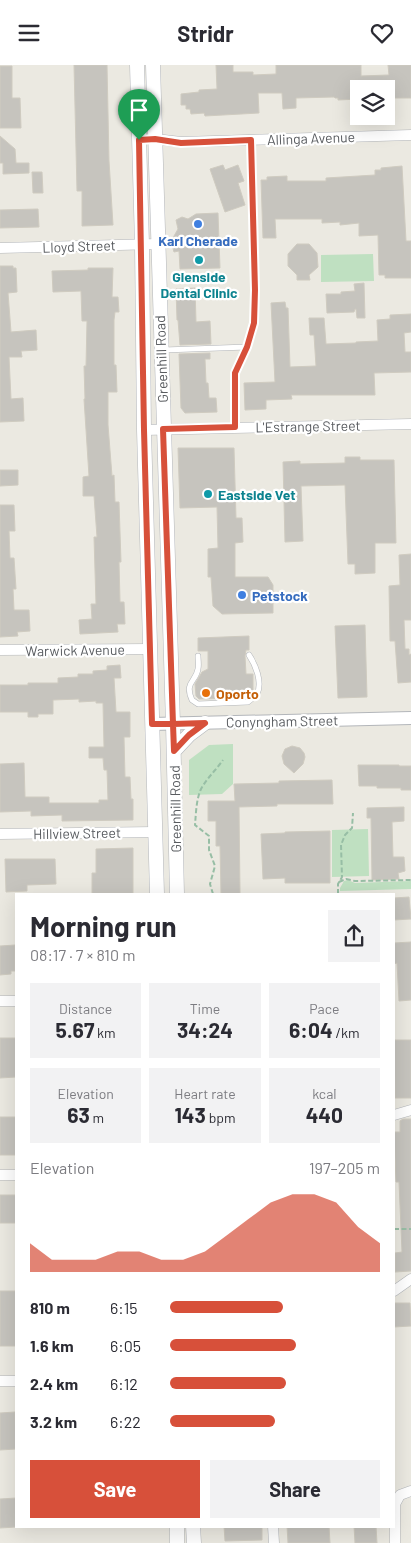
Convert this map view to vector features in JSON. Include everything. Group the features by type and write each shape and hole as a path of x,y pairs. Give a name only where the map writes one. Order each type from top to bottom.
{"main road":[{"name":"Greenhill Road","path":"136,65 142,244 144,430 156,893"},
{"name":"Greenhill Road","path":"152,65 177,893"},
{"path":"139,147 155,146"},
{"path":"150,649 170,616"},
{"path":"174,751 189,735 205,723"},
{"path":"177,1528 177,1543"},
{"path":"193,1528 194,1543"}],"street":[{"name":"Allinga Avenue","path":"155,146 181,143 411,135"},
{"name":"Lloyd Street","path":"0,248 158,244"},
{"name":"L'Estrange Street","path":"144,430 411,424"},
{"name":"Warwick Avenue","path":"0,651 150,649"},
{"name":"Conyngham Street","path":"152,724 411,718"},
{"name":"Hillview Street","path":"0,834 155,832"},
{"path":"0,1001 15,1001"},
{"path":"395,1115 411,1110"},
{"path":"0,1175 15,1175"},
{"path":"395,1290 411,1279"},
{"path":"0,1381 15,1381"},
{"path":"395,1543 395,1504 400,1495 411,1491"},
{"path":"273,1528 274,1543"}],"lane":[{"path":"235,427 235,373 247,347 254,323 255,290 251,140"},
{"path":"161,350 247,347"},
{"path":"198,656 198,670 190,683 189,689 192,700 198,704 248,702 257,694 258,673 249,655"}],"path":[{"path":"213,893 210,884 215,866 210,850 209,836 195,825 198,798 201,790 223,760"},
{"path":"338,893 339,882 342,877 341,845 345,835 352,828 353,813"},
{"path":"339,882 346,879 355,881 411,879"},
{"path":"332,889 338,887"},
{"path":"395,1229 411,1229"}],"green space":[{"path":"373,254 374,281 321,282 321,255"},
{"path":"233,744 233,784 222,794 189,795 189,760 209,745"},
{"path":"368,829 369,876 332,877 332,830"},
{"path":"348,880 355,883 411,881 411,889 340,891 344,881"}],"building":[{"path":"74,65 107,65 109,161 113,225 82,226 82,191 77,191"},
{"path":"216,65 233,65 233,72 253,72 253,75 276,74 276,65 361,65 361,76 389,75 388,65 411,65 411,98 395,98 395,80 350,80 350,99 338,100 338,98 334,97 296,98 296,108 283,109 282,93 258,93 259,113 205,116 204,113 191,114 190,109 186,109 186,105 181,105 181,94 217,89"},
{"path":"0,66 12,66 12,98 20,98 21,128 0,128"},
{"path":"0,136 15,149 16,163 29,163 29,173 3,174 3,163 0,163"},
{"path":"223,165 225,170 238,165 244,181 238,183 245,205 225,212 210,169"},
{"path":"402,166 406,241 411,241 411,278 385,278 385,275 379,275 378,235 359,236 359,223 340,225 340,222 322,223 322,219 275,219 276,238 263,238 261,180 267,180 267,177 287,176 287,181 326,181 326,178 375,175 375,170 381,170 381,168"},
{"path":"32,172 42,172 43,193 33,193"},
{"path":"38,209 39,227 0,228 0,210"},
{"path":"218,213 220,268 180,269 179,251 174,252 172,245 178,229 176,220 182,217 188,219 196,214"},
{"path":"297,244 309,244 317,253 318,267 309,275 310,280 297,280 297,275 288,266 288,254"},
{"path":"0,266 13,266 13,268 16,268 17,292 8,293 11,332 36,330 37,350 21,351 22,357 9,357 11,399 23,398 24,421 0,422"},
{"path":"88,268 113,268 112,297 118,297 119,312 115,312 114,320 114,365 116,365 117,392 108,392 108,425 115,502 119,502 120,602 124,602 125,624 117,624 118,632 80,634 79,620 92,619 91,604 96,604 94,537 97,537 94,496 83,496 83,477 89,476 84,399 87,321 82,321 81,291 53,292 52,271 88,270"},
{"path":"364,283 365,318 357,318 356,309 354,312 327,313 326,294 341,294 341,292 355,291 354,284"},
{"path":"195,288 196,322 210,321 211,344 180,345 176,289"},
{"path":"285,302 286,308 288,308 290,367 316,366 314,335 310,335 309,318 324,318 326,344 356,343 378,341 377,320 390,319 390,315 411,314 411,332 404,333 405,352 411,352 411,372 374,373 375,395 291,395 292,399 266,400 266,409 245,410 244,383 275,382 271,303"},
{"path":"210,353 210,359 205,359 206,383 208,383 209,398 216,398 217,412 185,413 181,408 179,354"},
{"path":"178,448 234,448 236,518 242,518 243,542 235,543 235,577 268,577 273,585 273,613 222,614 213,606 211,577 208,577 208,549 218,548 217,507 180,508"},
{"path":"345,457 360,457 360,460 394,460 396,543 375,543 375,573 355,574 355,564 348,564 345,485 301,486 303,541 285,542 283,462 300,461 300,464 345,463"},
{"path":"0,470 18,470 18,485 0,486"},
{"path":"0,505 14,505 15,531 9,531 10,558 14,558 16,589 13,589 14,610 29,610 30,631 17,632 18,636 0,637"},
{"path":"411,554 411,620 404,620 405,649 409,649 409,655 411,654 411,682 398,683 395,641 390,641 389,586 400,585 399,555"},
{"path":"365,625 367,697 338,698 335,626"},
{"path":"249,636 249,650 246,650 245,656 246,674 253,674 253,692 246,698 199,699 196,696 195,684 202,672 208,669 208,651 198,651 198,638"},
{"path":"120,665 121,678 114,678 116,712 130,712 130,737 124,737 125,777 130,777 133,820 62,821 62,815 31,816 31,811 0,812 0,764 24,763 25,797 49,797 49,803 99,803 99,800 108,800 107,770 104,770 103,758 89,758 89,747 104,747 103,703 96,703 96,701 79,702 79,699 53,700 53,714 38,714 38,717 28,717 28,712 0,712 0,685 58,683 58,678 78,677 78,674 93,674 93,671 107,670 107,666"},
{"path":"292,746 300,748 305,757 303,764 294,773 284,764 282,756 285,749"},
{"path":"358,765 411,766 411,790 359,786"},
{"path":"332,780 333,804 277,804 277,806 239,807 240,893 221,893 220,846 216,846 216,821 208,821 208,801 235,801 234,784 279,783 279,781"},
{"path":"404,807 404,821 392,822 393,857 404,857 405,871 398,873 399,879 372,880 371,818 367,818 367,808"},
{"path":"330,831 330,883 285,883 285,878 263,879 261,834"},
{"path":"133,848 133,893 92,893 92,873 96,873 96,849"},
{"path":"5,859 55,859 56,884 27,885 27,891 6,892"},
{"path":"409,897 411,919 395,920 395,898"},
{"path":"411,942 411,1000 399,1001 395,943"},
{"path":"15,945 15,971 11,971 11,974 0,975 0,946"},
{"path":"0,1038 15,1038 15,1077 0,1078"},
{"path":"395,1040 411,1040 411,1098 395,1098"},
{"path":"0,1117 15,1117 15,1155 0,1155"},
{"path":"411,1119 411,1271 395,1272 395,1253 402,1252 399,1182 396,1182 395,1157 395,1132 400,1132 400,1121"},
{"path":"0,1195 15,1195 15,1223 0,1223"},
{"path":"0,1291 15,1291 15,1346 0,1346"},
{"path":"395,1303 410,1303 411,1326 395,1327"},
{"path":"15,1412 15,1449 0,1450 0,1413"},
{"path":"15,1498 15,1527 0,1528 0,1499"},
{"path":"224,1528 262,1528 262,1540 225,1541"},
{"path":"287,1528 329,1528 330,1543 288,1543"},
{"path":"354,1528 376,1528 377,1543 355,1543"}],"place":[{"name":"Karl Cherade","path":"198,224"},
{"name":"Glenside Dental Clinic","path":"199,260"},
{"name":"Eastside Vet","path":"208,494"},
{"name":"Petstock","path":"242,595"},
{"name":"Oporto","path":"206,693"}],"route":[{"path":"139,140 152,724 173,724 174,751 197,727 205,723 173,724 163,429 235,427 235,373 247,347 254,323 255,290 251,140 181,143 155,139 139,140"}]}
